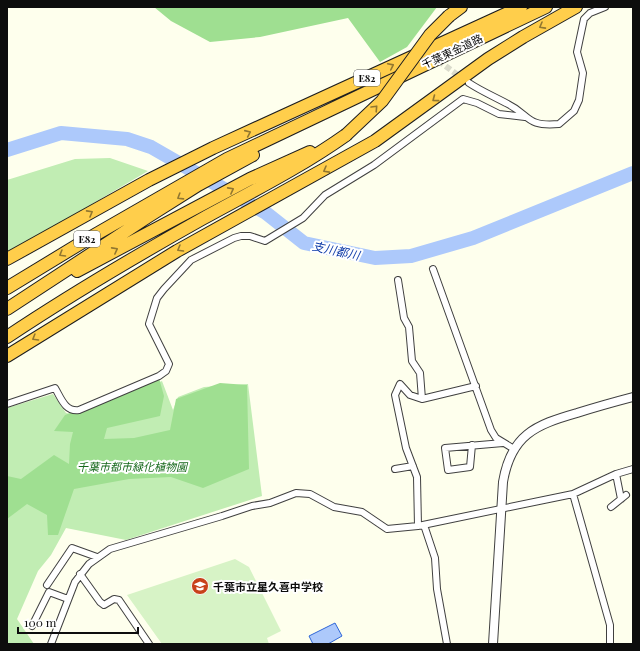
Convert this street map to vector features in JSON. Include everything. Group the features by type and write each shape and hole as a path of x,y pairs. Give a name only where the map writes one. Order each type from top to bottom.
{"highway":[{"name":"E82","path":"7,308 250,179 346,135 382,101 430,35 449,16 461,7"},
{"name":"E82","path":"7,259 149,180 213,148 521,7"},
{"name":"千葉東金道路","path":"232,161 342,109 359,96 546,7"},
{"path":"7,356 214,230 375,141 488,59 576,7"},
{"path":"7,337 55,305 202,219 284,175 346,135"},
{"name":"E82","path":"7,308 232,161"},
{"name":"E82","path":"7,288 168,192 232,161"}],"street":[{"path":"470,83 487,95 514,108 524,117 539,124 559,124 574,111 583,85 583,73 577,52 584,19 590,13 605,7"},
{"path":"7,404 55,388 67,408 74,411 163,374 168,368 168,359 149,324 158,298 168,284 191,260 234,238 241,236 250,236 266,242 303,218 325,195 374,165 463,99 477,103 499,114 524,117"},
{"path":"433,269 491,430 496,438 514,449"},
{"path":"398,280 404,318 409,326 412,361 420,374 422,399"},
{"path":"446,644 437,589 435,558 421,526 417,477 406,448 395,396 400,384 410,395 422,399 476,386"},
{"path":"493,644 505,472 514,449 528,433 550,420 633,397"},
{"path":"472,444 470,468 448,470 445,448 472,444 503,443"},
{"path":"395,469 414,466"},
{"path":"51,644 75,582 80,574 98,557 110,549 252,506 270,503 296,493 310,494 334,507 362,512 387,529 421,526 573,494 616,474 633,469"},
{"path":"611,507 624,497 616,474"},
{"path":"573,494 610,625 610,644"},
{"path":"47,585 72,548 98,557"},
{"path":"80,574 100,602 104,605 114,599 119,600 149,644"},
{"path":"32,626 49,592 68,599"}],"green space":[{"path":"154,7 437,7 407,47 380,62 348,18 260,37 210,42 171,21"},
{"path":"110,158 148,171 7,254 7,180 75,159"},
{"path":"159,378 164,396 160,416 107,428 104,439 134,438 170,430 176,399 220,383 247,385 249,469 203,488 171,477 129,479 74,489 58,535 48,535 47,515 27,504 7,519 7,476 21,479 54,455 69,464 70,444 73,432 54,431 65,415"},
{"name":"千葉市都市緑化植物園","path":"162,381 173,410 178,397 204,387 248,384 262,496 126,540 66,528 51,555 38,571 17,619 34,644 8,644 7,408 53,394 66,413 75,415"},
{"path":"235,559 249,567 281,631 267,638 269,644 162,644 127,595"}],"water":[{"path":"335,623 342,636 328,644 313,644 309,636"}],"waterway":[{"name":"支川都川","path":"7,150 61,133 127,139 151,147 266,213 304,243 375,258 411,256 473,238 633,173"}],"tunnel":[{"path":"424,50 463,79"}],"place":[{"name":"千葉市立星久喜中学校","path":"200,586"}]}
